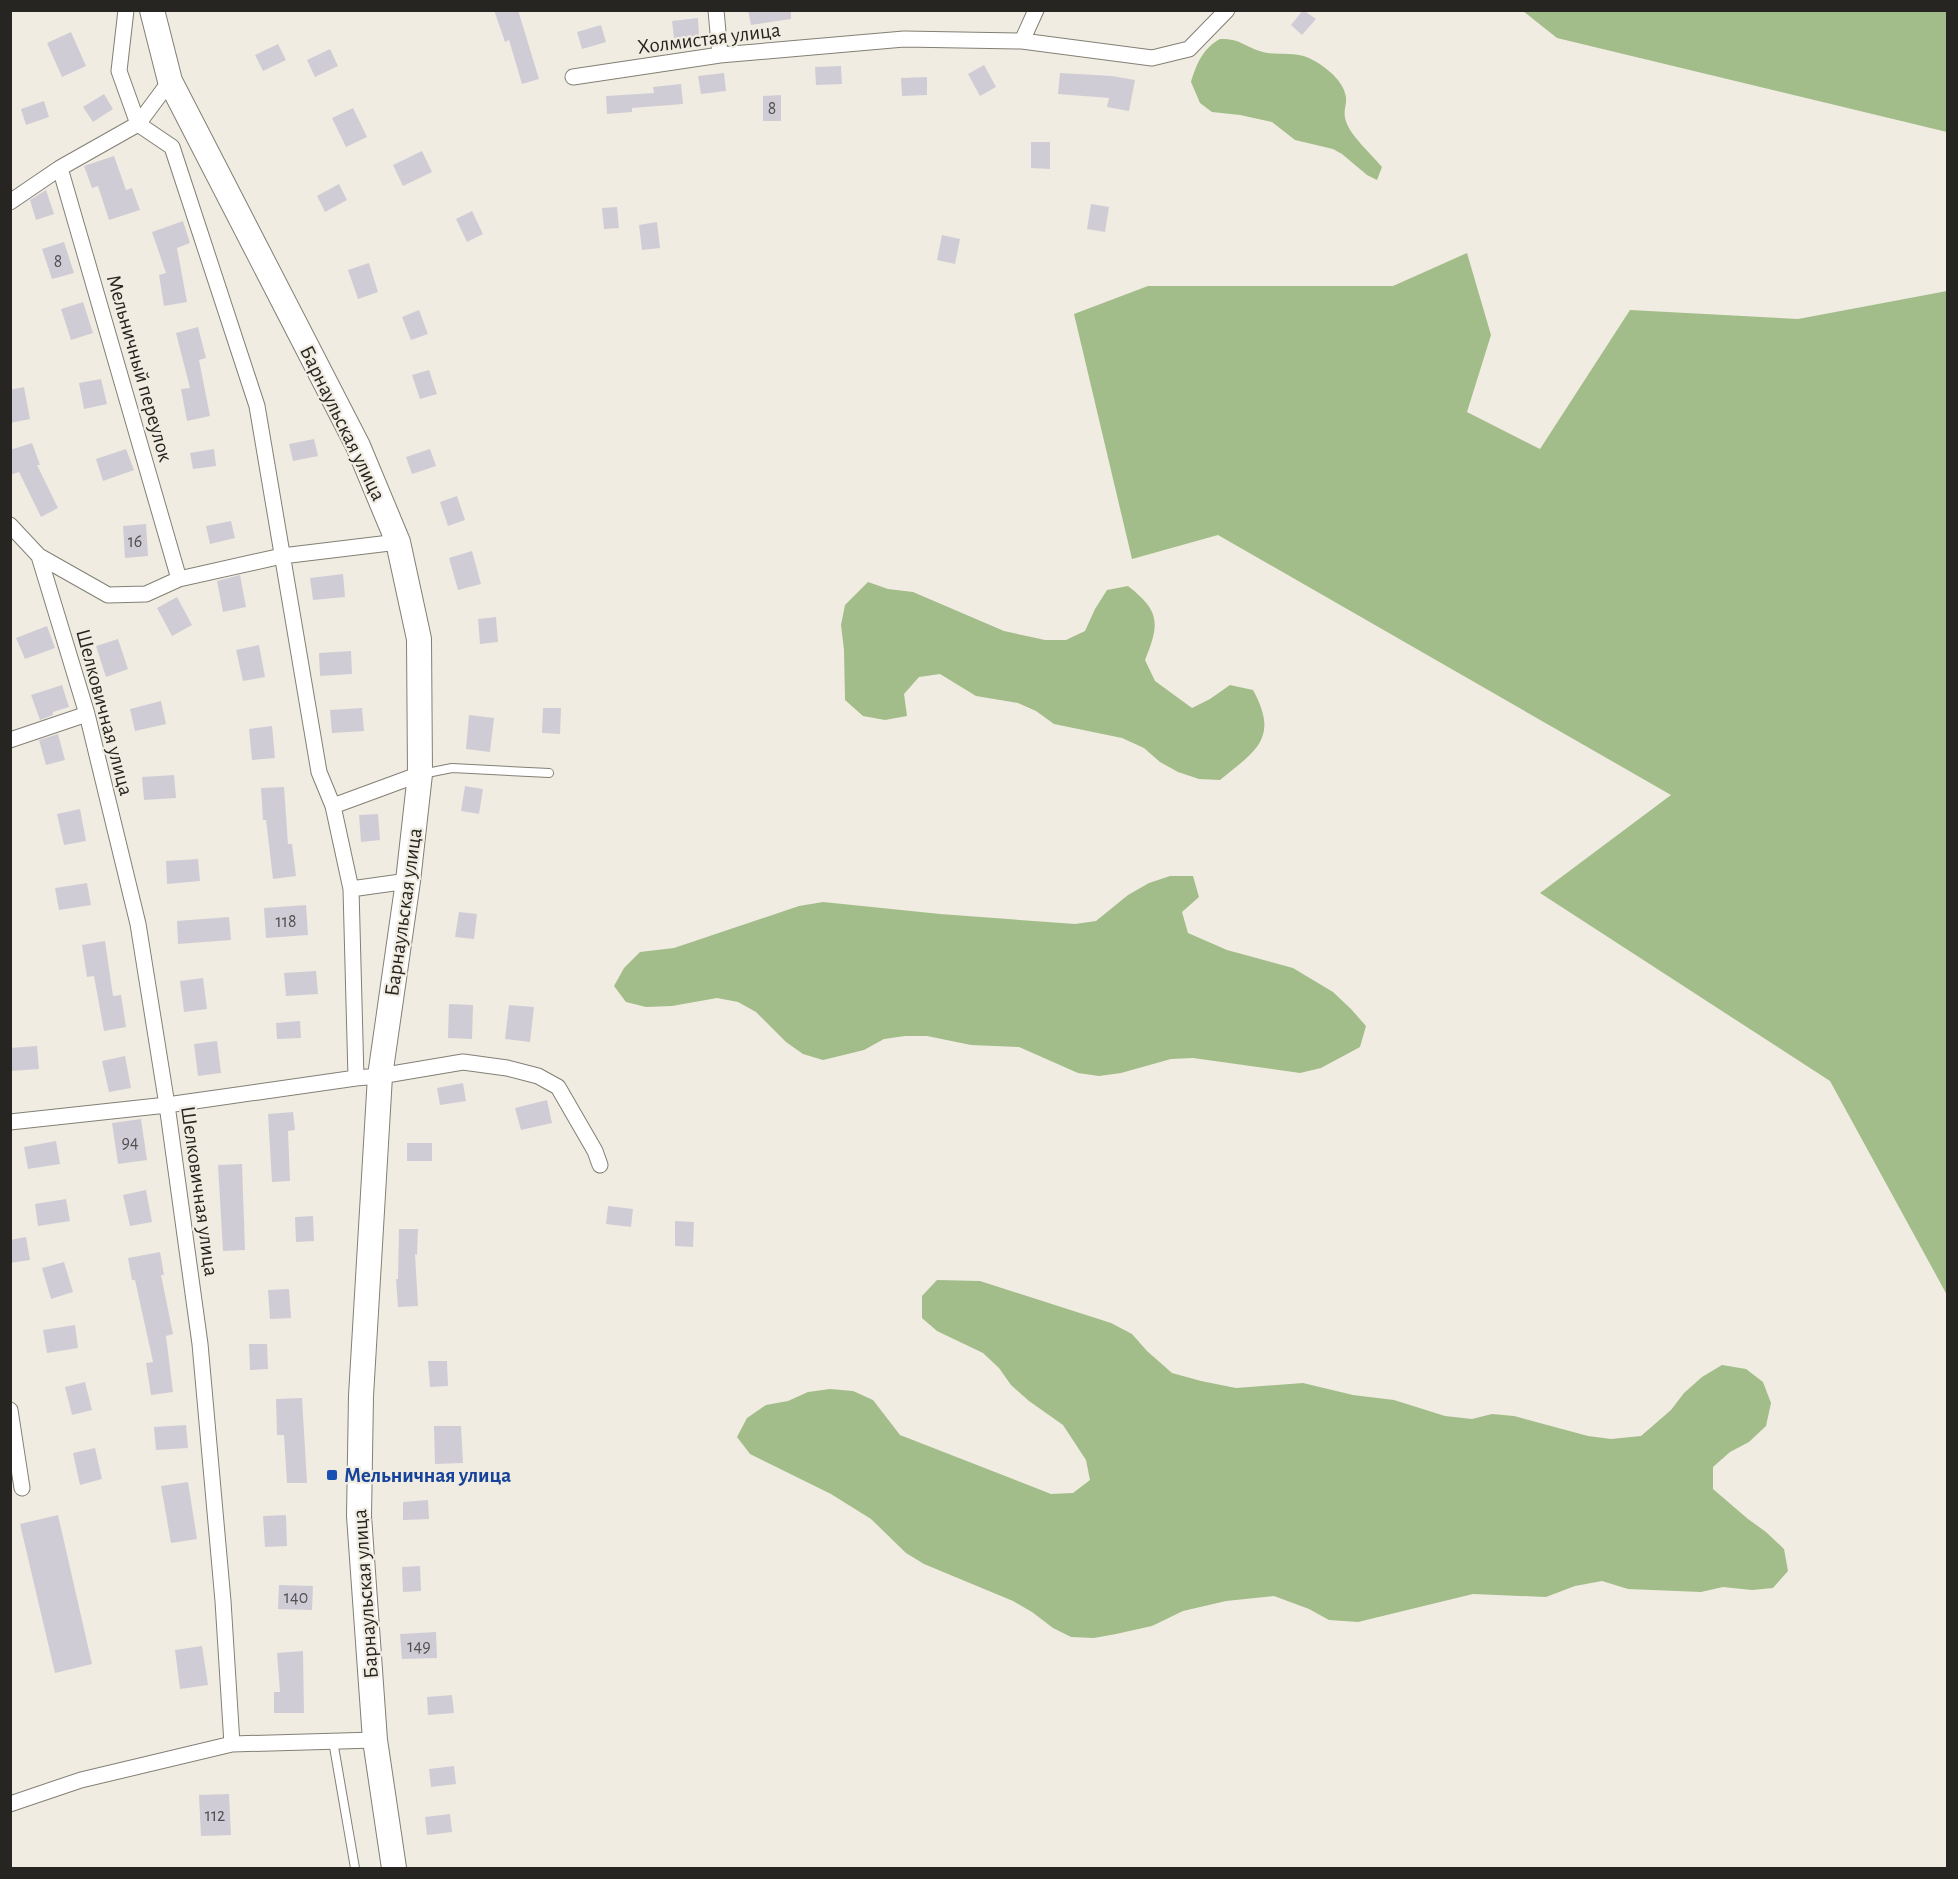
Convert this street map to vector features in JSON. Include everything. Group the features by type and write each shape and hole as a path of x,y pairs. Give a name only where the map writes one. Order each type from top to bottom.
{"main road":[{"name":"Барнаульская улица","path":"152,10 170,81 358,446 398,542 419,639 420,774 408,881 380,1076 361,1396 359,1516 375,1740 394,1869"}],"street":[{"path":"126,10 119,71 138,124 172,147 257,406 319,772 333,806 351,889 356,1078"},
{"path":"716,10 720,55"},
{"path":"1022,41 1036,10"},
{"name":"Холмистая улица","path":"573,77 720,55 904,39 1022,41 1152,58 1189,49 1227,10"},
{"path":"10,202 60,168 138,124 170,81"},
{"name":"Мельничный переулок","path":"60,168 179,579"},
{"name":"Шелковичная улица","path":"10,525 39,556 87,714 138,924 167,1105 200,1344 222,1589 232,1744"},
{"path":"39,556 108,595 147,594 179,579 282,556 398,542"},
{"path":"10,740 87,714"},
{"path":"333,806 420,774"},
{"path":"351,889 408,881"},
{"path":"10,1122 167,1105 380,1076 463,1062 507,1068 538,1076 558,1087 595,1151 600,1165"},
{"path":"10,1410 22,1488"},
{"path":"10,1804 81,1780 232,1744 375,1740"}],"lane":[{"path":"420,774 452,768 549,773"},
{"path":"333,1741 355,1869"}],"green space":[{"path":"1523,11 1947,11 1947,132 1557,38"},
{"path":"1220,39 1234,40 1268,53 1303,56 1328,70 1339,82 1346,95 1347,124 1358,141 1382,167 1377,180 1333,149 1295,140 1272,122 1212,112 1200,103 1191,82 1205,52"},
{"path":"1467,253 1491,335 1467,412 1540,449 1630,310 1798,319 1947,291 1947,1295 1830,1081 1540,893 1671,795 1218,535 1132,559 1074,314 1148,286 1393,286"},
{"path":"868,582 888,589 913,592 1004,631 1045,640 1066,640 1085,631 1107,590 1128,586 1146,603 1154,618 1155,627 1145,660 1155,681 1192,708 1230,685 1253,690 1261,707 1264,732 1253,752 1220,780 1199,779 1178,772 1160,762 1144,748 1122,738 1054,724 1036,711 1018,703 976,696 940,674 919,677 904,694 907,716 885,720 863,716 845,700 841,625 845,605"},
{"path":"1170,876 1193,876 1199,897 1182,912 1188,933 1227,950 1293,968 1333,992 1366,1026 1360,1047 1321,1068 1300,1073 1193,1058 1171,1059 1121,1073 1099,1076 1078,1073 1019,1047 971,1045 927,1036 884,1039 864,1050 823,1060 803,1054 786,1042 756,1012 738,1002 717,998 672,1006 646,1007 626,1002 614,986 624,968 640,952 674,948 799,906 823,902 1075,924 1096,921 1128,895 1149,883"},
{"path":"937,1280 980,1281 1111,1323 1132,1334 1172,1373 1201,1381 1236,1388 1303,1383 1353,1395 1394,1400 1445,1416 1472,1419 1492,1414 1514,1416 1588,1436 1611,1439 1641,1436 1671,1410 1684,1393 1702,1377 1722,1365 1746,1369 1763,1382 1771,1403 1766,1426 1749,1442 1730,1452 1713,1467 1713,1489 1784,1549 1788,1571 1773,1588 1752,1590 1723,1587 1701,1592 1628,1589 1602,1581 1575,1586 1546,1597 1473,1594 1358,1622 1329,1620 1309,1609 1274,1596 1226,1601 1183,1611 1152,1626 1116,1634 1094,1638 1071,1637 1053,1628 1013,1601 924,1564 906,1553 871,1519 831,1494 750,1454 737,1437 747,1418 766,1405 788,1401 808,1392 830,1389 853,1391 873,1400 900,1435 1051,1494 1073,1493 1090,1480 1086,1460 1063,1425 1011,1385 999,1368 983,1353 937,1331 922,1318 922,1296"}],"building":[{"path":"494,10 518,10 539,79 522,84 509,40 505,42"},
{"path":"748,10 791,10 791,19 751,25"},
{"path":"1303,10 1316,19 1302,35 1291,25"},
{"path":"698,18 699,36 674,38 672,21"},
{"path":"601,25 606,42 582,49 577,32"},
{"path":"71,32 86,66 62,77 47,43"},
{"path":"278,44 286,60 263,71 255,55"},
{"path":"330,49 338,66 315,77 307,60"},
{"path":"984,65 996,87 980,96 968,74"},
{"path":"841,66 842,84 816,85 815,67"},
{"path":"724,73 726,91 701,94 698,76"},
{"path":"1060,73 1112,76 1135,80 1129,111 1107,107 1109,98 1058,94"},
{"path":"927,77 927,95 902,96 901,78"},
{"path":"681,84 683,104 632,108 632,112 607,114 606,96 654,93 653,87"},
{"path":"104,94 113,109 93,122 83,107"},
{"path":"781,95 781,121 763,121 763,96"},
{"path":"44,101 49,117 26,125 21,109"},
{"path":"353,108 367,137 346,147 332,118"},
{"path":"1031,142 1050,142 1050,169 1031,168"},
{"path":"422,151 432,172 403,186 393,165"},
{"path":"114,156 126,190 132,188 140,210 109,220 98,186 92,188 84,166"},
{"path":"339,184 347,200 325,212 317,196"},
{"path":"46,190 54,214 36,220 30,200"},
{"path":"1091,204 1109,207 1105,232 1087,229"},
{"path":"617,207 619,228 604,229 602,208"},
{"path":"472,211 483,234 467,242 456,219"},
{"path":"183,221 190,243 177,248 187,302 164,306 159,275 166,273 152,232"},
{"path":"657,222 660,248 642,250 639,225"},
{"path":"942,235 960,239 955,264 937,260"},
{"path":"64,242 74,273 52,279 42,249"},
{"path":"369,263 378,292 358,299 348,270"},
{"path":"83,302 93,333 71,340 61,309"},
{"path":"419,310 428,334 411,340 402,317"},
{"path":"198,327 206,358 199,360 210,416 187,421 181,389 190,388 176,333"},
{"path":"429,370 437,394 420,399 412,375"},
{"path":"101,379 107,404 84,409 79,383"},
{"path":"24,387 30,419 10,423 10,390"},
{"path":"314,439 318,456 293,461 289,444"},
{"path":"32,443 40,465 37,465 58,508 41,517 19,472 10,475 10,450"},
{"path":"126,449 134,470 103,481 96,459"},
{"path":"214,449 216,466 193,469 190,453"},
{"path":"430,449 436,466 412,474 406,457"},
{"path":"457,496 465,520 448,526 440,502"},
{"path":"231,521 235,538 210,544 206,526"},
{"path":"146,524 148,556 125,558 123,526"},
{"path":"472,551 481,584 458,590 449,558"},
{"path":"343,574 345,597 313,600 310,578"},
{"path":"240,575 246,607 223,612 217,581"},
{"path":"177,597 192,625 172,636 157,608"},
{"path":"496,617 498,642 480,644 478,619"},
{"path":"47,626 55,648 25,659 16,638"},
{"path":"118,639 128,669 106,677 96,646"},
{"path":"259,645 265,677 243,681 236,650"},
{"path":"351,651 352,674 320,676 319,653"},
{"path":"62,685 69,707 53,712 53,715 40,720 31,695"},
{"path":"161,701 166,724 135,731 130,709"},
{"path":"362,708 364,731 332,733 330,710"},
{"path":"543,708 561,708 560,734 542,733"},
{"path":"469,715 494,718 490,752 466,749"},
{"path":"272,726 275,758 252,760 249,729"},
{"path":"58,734 65,760 46,765 39,740"},
{"path":"174,775 176,798 144,800 142,777"},
{"path":"465,786 483,789 479,814 461,811"},
{"path":"284,787 288,844 292,844 296,876 273,879 266,820 263,820 261,788"},
{"path":"80,809 86,841 64,845 57,814"},
{"path":"378,814 380,840 361,842 359,815"},
{"path":"198,859 200,881 167,884 166,861"},
{"path":"87,883 91,905 59,910 55,888"},
{"path":"306,905 308,935 266,938 264,908"},
{"path":"459,912 477,914 474,939 455,937"},
{"path":"229,917 231,940 178,944 177,921"},
{"path":"105,941 113,996 121,995 126,1027 104,1031 94,976 87,977 82,945"},
{"path":"316,971 318,994 286,996 284,973"},
{"path":"203,978 207,1009 184,1012 180,981"},
{"path":"449,1004 473,1005 472,1039 448,1038"},
{"path":"509,1005 534,1007 530,1042 505,1039"},
{"path":"300,1021 301,1038 277,1039 276,1023"},
{"path":"217,1041 221,1073 198,1076 194,1044"},
{"path":"37,1046 39,1069 10,1071 10,1048"},
{"path":"125,1056 131,1088 109,1092 102,1061"},
{"path":"463,1083 466,1101 440,1105 437,1088"},
{"path":"547,1100 552,1123 521,1130 515,1108"},
{"path":"293,1112 295,1130 288,1131 290,1181 272,1182 268,1114"},
{"path":"141,1119 147,1160 118,1164 112,1123"},
{"path":"56,1141 60,1164 28,1169 24,1147"},
{"path":"407,1143 432,1143 432,1161 407,1161"},
{"path":"242,1164 245,1250 223,1251 218,1165"},
{"path":"146,1190 152,1222 130,1226 123,1195"},
{"path":"66,1199 70,1221 38,1226 35,1204"},
{"path":"608,1206 633,1209 631,1227 606,1224"},
{"path":"313,1216 314,1241 296,1242 295,1217"},
{"path":"675,1221 694,1222 693,1247 675,1246"},
{"path":"399,1229 418,1229 417,1255 415,1254 418,1306 398,1307 396,1279 398,1279"},
{"path":"26,1237 30,1260 10,1263 10,1240"},
{"path":"160,1252 164,1275 161,1275 173,1334 166,1336 173,1392 151,1395 146,1363 153,1362 128,1258"},
{"path":"64,1262 73,1292 51,1299 42,1268"},
{"path":"289,1289 291,1318 270,1319 268,1290"},
{"path":"75,1325 78,1348 47,1353 43,1330"},
{"path":"249,1344 267,1344 268,1369 250,1370"},
{"path":"428,1361 447,1361 448,1386 430,1387"},
{"path":"85,1382 92,1410 72,1415 65,1387"},
{"path":"302,1398 307,1483 287,1483 284,1435 277,1435 276,1399"},
{"path":"186,1425 188,1448 156,1450 154,1427"},
{"path":"434,1426 461,1426 463,1463 435,1464"},
{"path":"95,1448 102,1479 80,1485 73,1453"},
{"path":"188,1482 197,1539 171,1543 161,1486"},
{"path":"428,1500 429,1519 403,1520 403,1502"},
{"path":"58,1515 92,1664 55,1673 20,1524"},
{"path":"286,1515 287,1546 265,1547 263,1516"},
{"path":"420,1566 421,1591 403,1592 402,1567"},
{"path":"279,1585 313,1586 312,1610 278,1609"},
{"path":"436,1632 437,1658 402,1659 400,1634"},
{"path":"202,1646 208,1685 180,1689 175,1650"},
{"path":"303,1651 304,1713 274,1713 274,1692 280,1692 277,1653"},
{"path":"452,1695 454,1713 428,1715 427,1697"},
{"path":"454,1766 456,1784 431,1787 429,1769"},
{"path":"229,1794 231,1835 201,1836 199,1795"},
{"path":"450,1814 452,1832 427,1835 425,1817"}],"place":[{"name":"Мельничная улица","path":"332,1475"}]}
